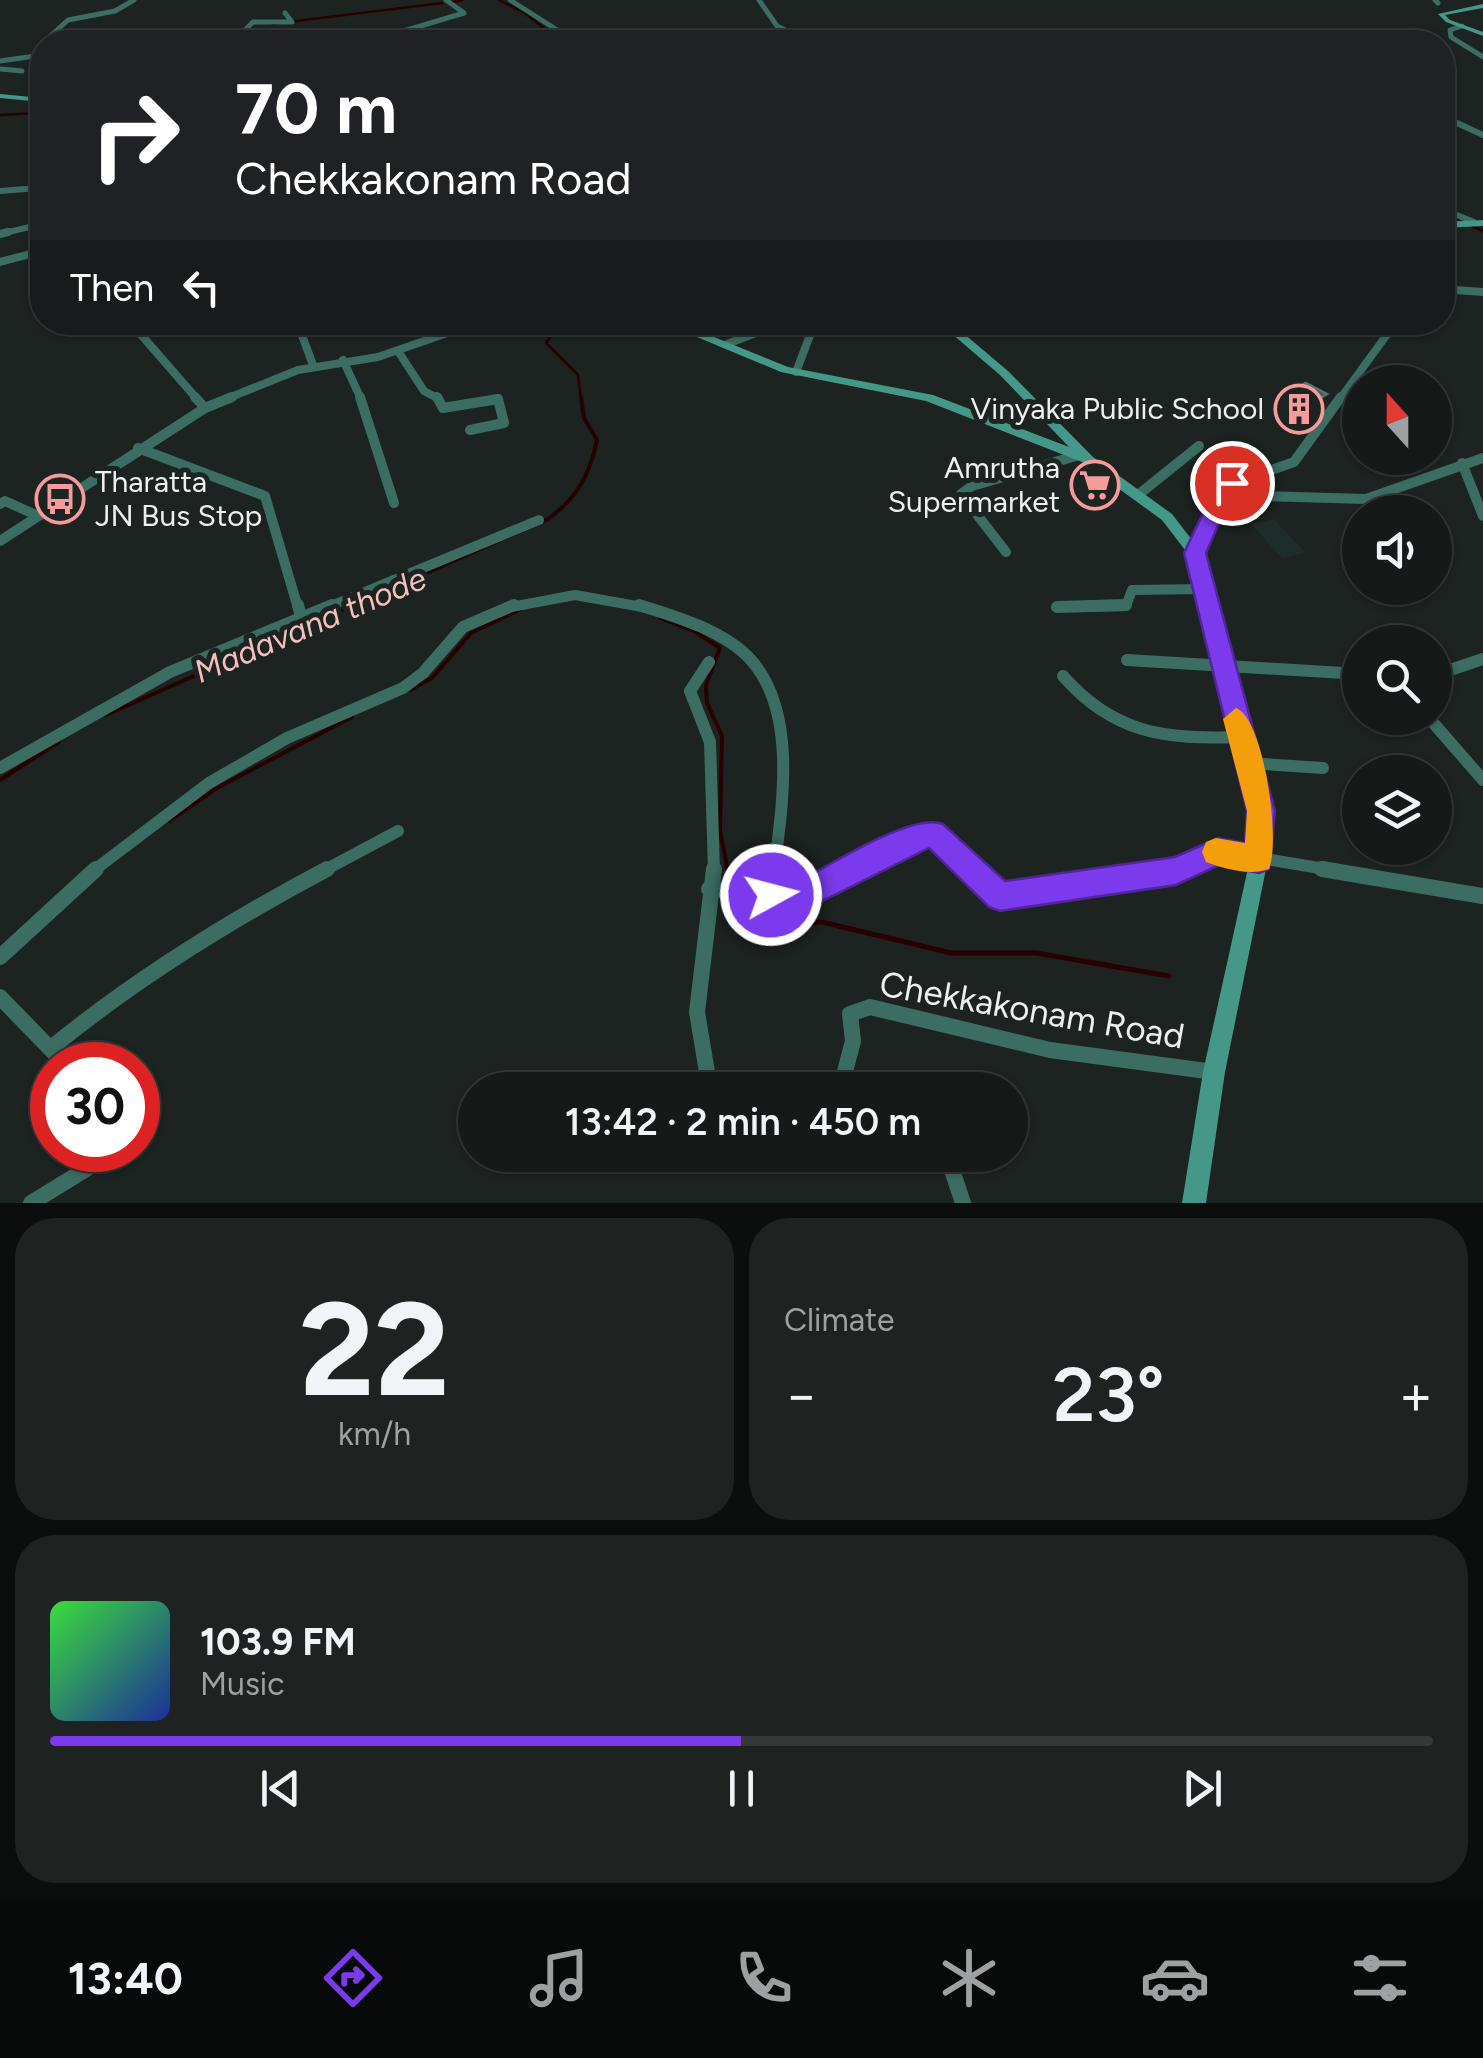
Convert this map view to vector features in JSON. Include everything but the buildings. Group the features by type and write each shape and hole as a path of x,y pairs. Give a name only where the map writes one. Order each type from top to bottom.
{"main road":[{"path":"1483,6 1442,10 1448,21 1483,34"},
{"path":"0,96 30,99"},
{"path":"702,335 796,372 929,398 1082,458 1168,517 1195,553 1226,664 1238,737 1261,811 1259,859 1214,1072 1194,1203"},
{"path":"959,335 1004,373 1082,458"}],"street":[{"path":"58,30 68,20 115,11 134,0"},
{"path":"407,30 464,13 446,0"},
{"path":"510,0 557,30"},
{"path":"759,0 781,30"},
{"path":"242,30 253,21 292,22 285,13"},
{"path":"1452,30 1462,26"},
{"path":"1455,40 1483,57"},
{"path":"0,61 30,55"},
{"path":"0,70 22,71"},
{"path":"1455,123 1483,135"},
{"path":"0,190 30,188"},
{"path":"1455,214 1479,222"},
{"path":"0,234 30,227"},
{"path":"0,262 30,255"},
{"path":"1455,290 1483,292"},
{"path":"141,335 204,408"},
{"path":"302,335 312,365"},
{"path":"0,541 204,408 312,365 398,351 443,335"},
{"path":"727,344 751,335"},
{"path":"796,372 811,335"},
{"path":"1195,553 1221,495 1232,483 1294,462 1387,335"},
{"path":"398,351 424,390 436,394 443,408 498,399 504,423 470,430"},
{"path":"343,360 367,412 394,502"},
{"path":"1138,496 1199,446"},
{"path":"138,448 265,496 301,617"},
{"path":"1006,552 961,494 972,486 1082,458"},
{"path":"1221,495 1366,499 1483,458"},
{"path":"1462,464 1483,516"},
{"path":"2,502 36,515"},
{"path":"0,768 170,672 539,520"},
{"path":"1057,607 1126,606 1131,602 1130,590 1204,588"},
{"path":"0,957 125,843 172,810 287,738 345,715 418,677 457,632 519,604 569,592 596,592 627,600 716,636 750,659 769,689 780,740 782,793 771,895"},
{"path":"1452,669 1483,659"},
{"path":"1127,660 1342,673"},
{"path":"707,1072 697,1012 716,853 710,742 690,691 709,662"},
{"path":"1063,676 1094,710 1121,722 1192,738 1238,737"},
{"path":"1445,735 1483,780"},
{"path":"1248,763 1324,768"},
{"path":"58,1042 119,993 244,912 398,831"},
{"path":"709,889 771,895 782,902 794,900 906,840 933,833 1000,896 1176,870 1218,852 1483,896"},
{"path":"0,997 45,1042"},
{"name":"Chekkakonam Road","path":"841,1072 854,1041 850,1014 870,1007 1050,1050 1214,1072"},
{"path":"30,1203 81,1172"},
{"path":"952,1172 963,1203"}],"shaded area":[{"path":"1274,519 1306,553 1282,558 1251,524"}],"waterway":[{"path":"452,2 462,0"},
{"path":"499,0 525,13 546,30"},
{"path":"272,24 442,3"},
{"path":"0,115 30,113"},
{"path":"1472,226 1483,231"},
{"path":"552,335 546,343 578,375 581,399"},
{"name":"Madavana thode","path":"106,715 548,519 574,494 594,453 597,440 584,418 581,397"},
{"path":"410,690 432,678 471,633 521,609"},
{"path":"660,618 696,632 720,648 706,685 707,703 722,736 720,831 728,871"},
{"path":"169,821 217,788 352,717"},
{"name":"Madavana thode","path":"0,780 59,742"},
{"path":"728,869 731,885"},
{"path":"732,899 738,915 767,922 822,922 951,953 1036,953 1169,976"}],"slow traffic":[{"path":"1216,852 1259,859 1261,811 1236,719"}],"place":[{"name":"Vinyaka Public School","path":"1299,409"},
{"name":"Amrutha Supermarket","path":"1095,485"},
{"name":"Tharatta JN Bus Stop","path":"60,499"}],"route":[{"path":"771,895 782,902 792,901 906,840 933,833 953,848 984,887 1000,896 1176,870 1218,852 1259,859 1261,811 1238,737 1226,664 1195,553 1221,495 1232,483"}]}
